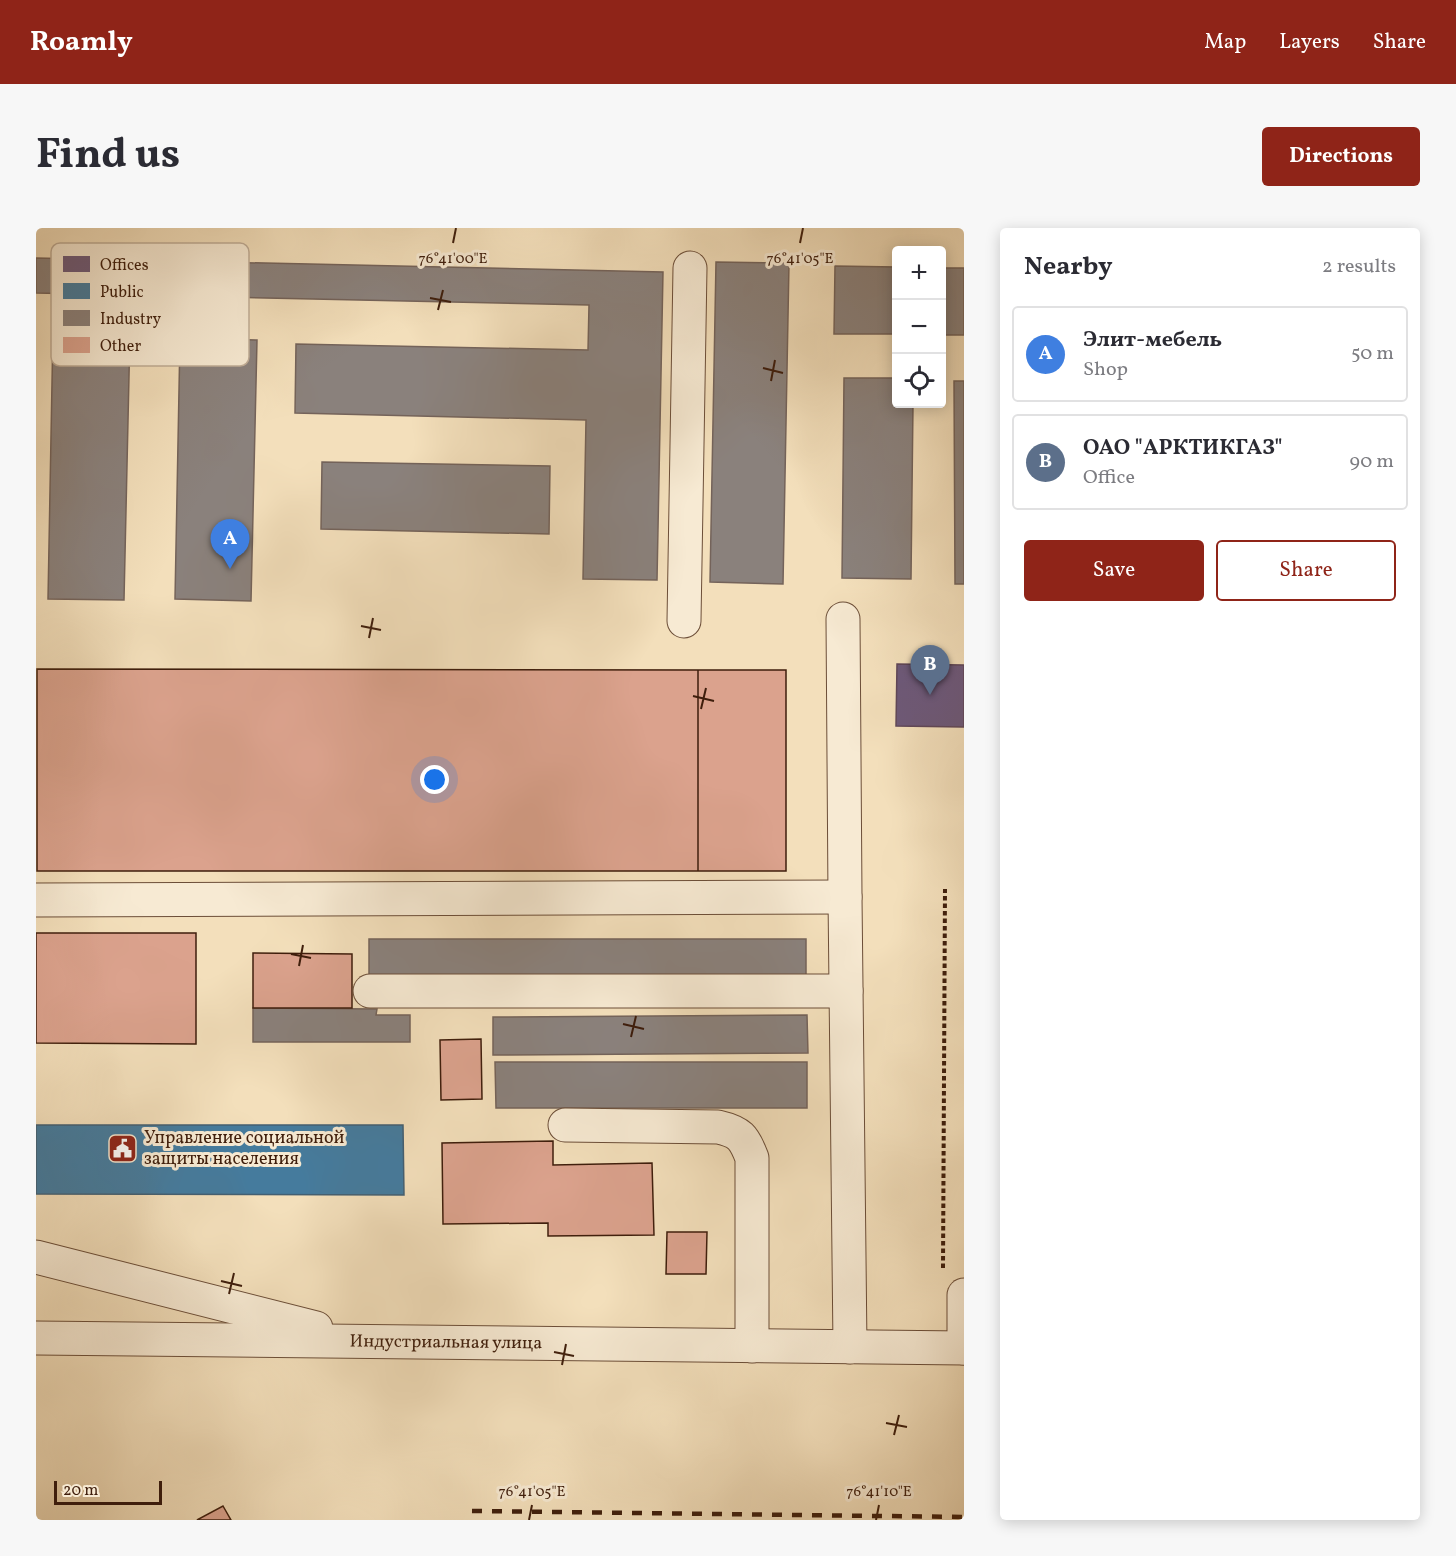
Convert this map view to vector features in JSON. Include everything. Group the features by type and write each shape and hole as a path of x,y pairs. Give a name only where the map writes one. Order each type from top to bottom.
{"street":[{"path":"684,621 690,268"},
{"path":"843,619 850,1347"},
{"path":"36,900 845,897"},
{"path":"370,991 846,991"},
{"path":"565,1125 718,1127 733,1131 745,1141 752,1158 752,1346"},
{"path":"36,1257 367,1342"},
{"path":"954,1284 964,1348"},
{"name":"Индустриальная улица","path":"36,1338 964,1348"}],"path":[{"path":"945,889 954,1284"}],"building: Offices":[{"path":"897,664 964,665 964,727 896,726"}],"building: Public":[{"path":"36,1125 403,1125 404,1195 36,1194"}],"building: Industry":[{"path":"36,258 51,258 51,293 36,293"},
{"path":"716,262 789,263 783,584 710,582"},
{"path":"249,263 663,272 657,580 583,579 586,420 295,413 296,344 588,350 589,305 249,298"},
{"path":"835,266 892,267 892,334 834,334"},
{"path":"946,268 964,268 964,335 946,335"},
{"path":"249,340 257,340 251,601 175,599 179,366 249,366"},
{"path":"52,366 129,366 124,600 48,599"},
{"path":"844,378 892,378 892,408 913,408 911,579 842,578"},
{"path":"954,381 964,381 964,584 955,584"},
{"path":"322,462 550,466 549,534 321,529"},
{"path":"369,939 806,939 806,978 369,978"},
{"path":"253,1008 377,1009 376,1015 410,1015 410,1042 253,1042"},
{"path":"807,1015 808,1053 493,1055 493,1017"},
{"path":"495,1062 807,1062 807,1108 496,1108"}],"building: Other":[{"path":"37,669 698,670 698,871 37,871"},
{"path":"698,670 786,670 786,871 698,871"},
{"path":"36,933 196,933 196,1044 36,1043"},
{"path":"253,953 352,954 352,1008 253,1008"},
{"path":"481,1039 482,1099 441,1100 440,1040"},
{"path":"553,1141 553,1165 652,1163 654,1235 548,1236 548,1223 443,1224 442,1143"},
{"path":"667,1232 707,1232 706,1274 666,1274"},
{"path":"223,1506 231,1520 197,1520"}],"railway":[{"path":"472,1511 964,1517"}],"place":[{"name":"Элит-мебель","path":"230,569"},
{"name":"ОАО \"АРКТИКГАЗ\"","path":"930,695"},
{"name":"Управление социальной защиты населения","path":"123,1148"}]}
